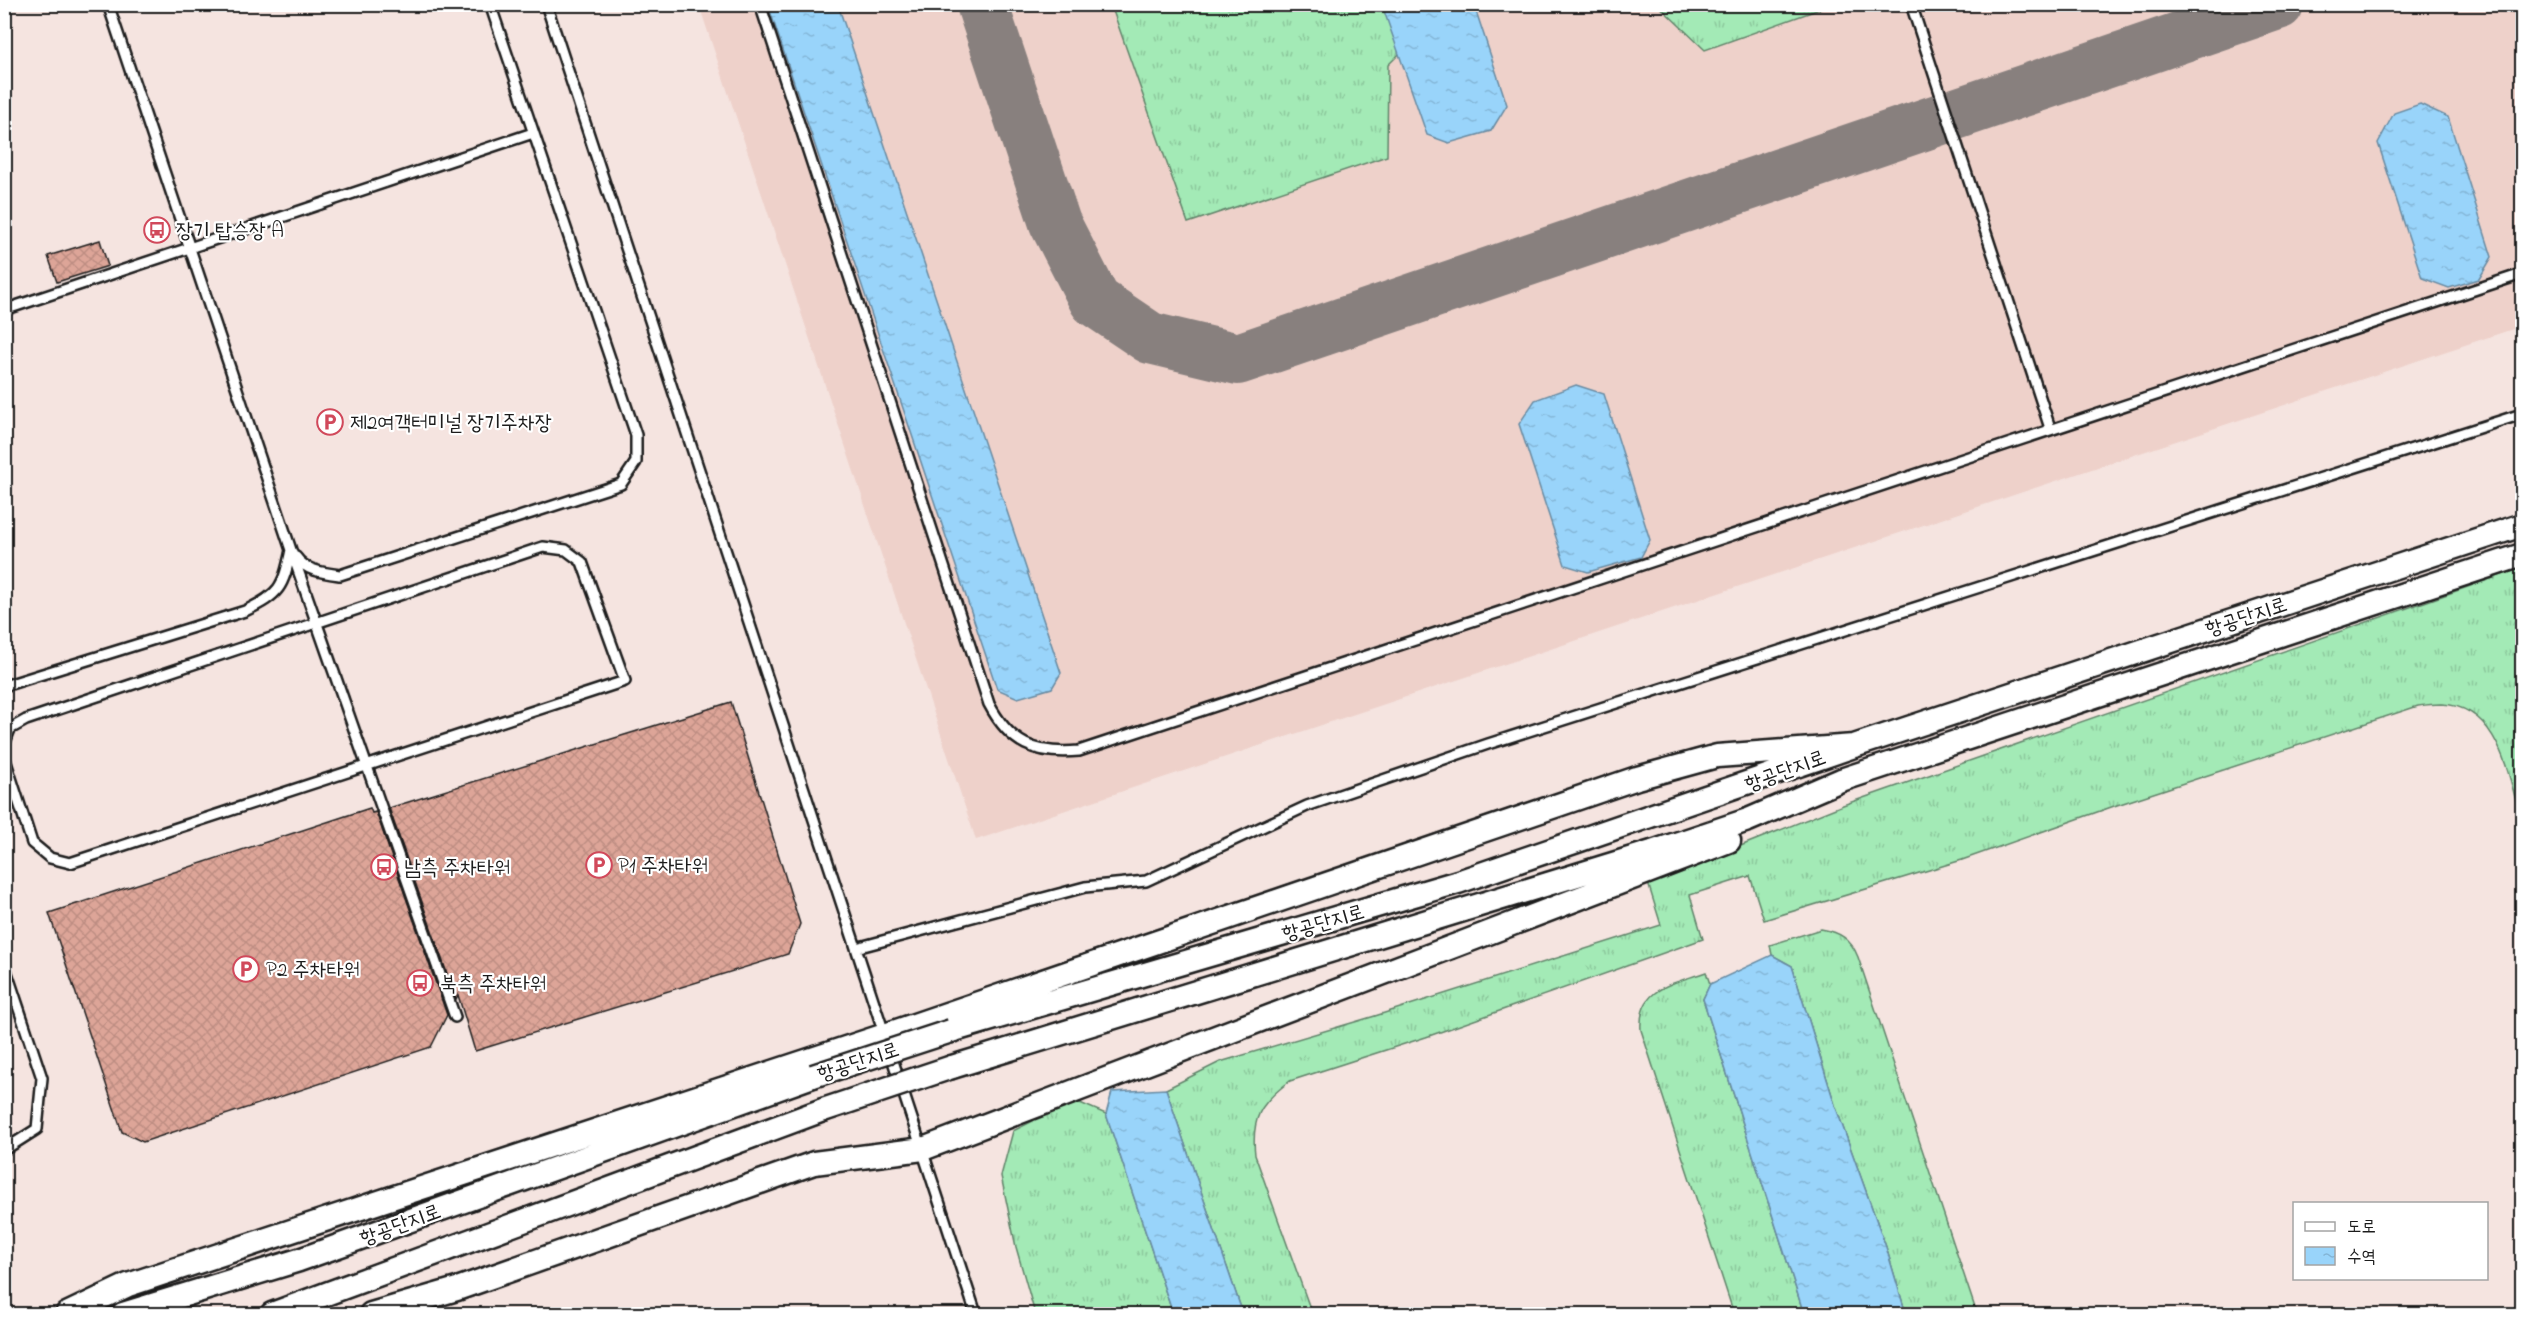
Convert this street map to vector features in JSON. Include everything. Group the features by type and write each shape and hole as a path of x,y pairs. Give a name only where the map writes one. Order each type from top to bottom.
{"street":[{"name":"항공단지로","path":"123,1314 299,1260 813,1076 951,1031 1458,882 1854,746 2523,525"},
{"name":"항공단지로","path":"272,1314 823,1110 952,1066 1655,860 1750,826 1841,780 2523,555"},
{"path":"67,1314 128,1285 885,1035 1637,778 1717,756 1854,746"},
{"path":"370,1314 457,1289 814,1163 922,1149 1655,860"}],"lane":[{"path":"108,4 291,550 454,1017"},
{"path":"291,550 300,562 319,572 340,575 621,484 636,462 636,435 490,4"},
{"path":"546,4 976,1314"},
{"path":"760,4 989,704 999,724 1011,735 1040,750 1054,753 1079,751 2050,428 2523,274"},
{"path":"1911,4 2050,428"},
{"path":"4,310 533,133"},
{"path":"856,948 1085,887 1146,881 1307,806 1488,744 2523,414"},
{"path":"4,745 10,729 26,720 543,547 566,550 582,562 625,681 70,863 50,858 32,843 4,756"},
{"path":"4,686 245,611 268,600 285,581 291,550"},
{"path":"4,964 42,1078 37,1129 4,1150"}],"shaded area":[{"path":"699,5 2522,5 2522,326 976,840"}],"green space":[{"path":"1658,4 1831,5 1705,50"},
{"path":"1111,5 1449,5 1388,65 1387,156 1188,223"},
{"path":"2522,568 2522,822 2506,766 2499,747 2489,731 2477,717 2461,708 2441,704 2429,705 2418,706 2117,805 1962,860 1764,920 1750,876 1690,895 1703,939 1426,1037 1290,1081 1271,1097 1256,1121 1255,1155 1312,1314 1243,1314 1166,1089 1220,1062 1375,1016 1661,925 1648,883 1843,805"},
{"path":"1821,929 1844,937 1852,945 1858,957 1977,1314 1906,1314 1886,1247 1835,1105 1792,966 1772,955 1770,945"},
{"path":"1706,972 1710,984 1703,999 1804,1314 1734,1314 1641,1030 1645,1004 1652,996 1670,984"},
{"path":"1080,1103 1106,1114 1173,1314 1035,1314 1016,1247 1001,1176 1013,1131 1033,1121 1034,1115"}],"water":[{"path":"768,5 838,5 1061,673 1052,688 1018,698 997,689"},
{"path":"1382,5 1474,5 1507,105 1491,131 1449,143 1427,135"},
{"path":"2420,104 2448,117 2492,257 2479,279 2449,288 2422,278 2378,143 2394,113"},
{"path":"1576,385 1604,394 1650,540 1641,557 1588,572 1565,565 1519,424 1535,400"},
{"path":"1772,955 1792,966 1835,1105 1886,1247 1906,1314 1804,1314 1703,999 1710,984"},
{"path":"1166,1089 1243,1314 1173,1314 1106,1114 1112,1092"}],"building":[{"path":"100,240 108,266 57,282 48,256"},
{"name":"P1 주차타워","path":"731,702 800,924 788,954 475,1051 458,995 456,999 389,808"},
{"name":"P2 주차타워","path":"370,808 372,813 376,812 447,1015 431,1047 143,1142 122,1132 49,913"}],"taxiway":[{"path":"982,4 1055,223 1095,301 1150,338 1238,359 2278,4"}],"place":[{"name":"장기 탑승장 A","path":"157,230"},
{"name":"제2여객터미널 장기주차장","path":"330,422"},
{"name":"P1 주차타워","path":"599,865"},
{"name":"남측 주차타워","path":"384,867"},
{"name":"P2 주차타워","path":"246,969"},
{"name":"북측 주차타워","path":"420,983"}]}
